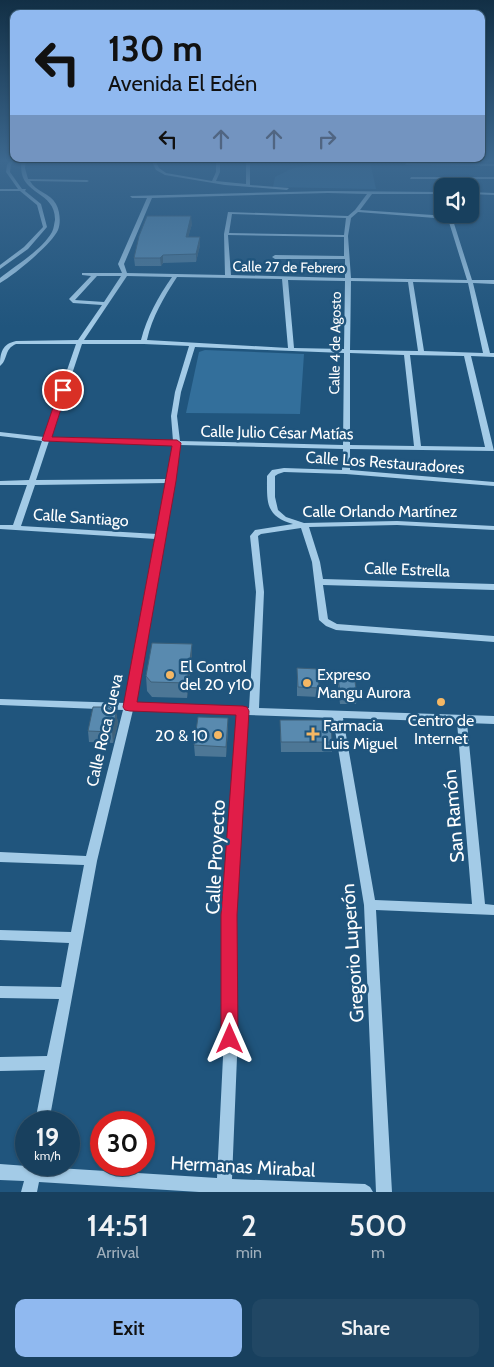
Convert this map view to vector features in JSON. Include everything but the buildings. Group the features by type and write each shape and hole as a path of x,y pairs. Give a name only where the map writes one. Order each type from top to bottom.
{"street":[{"path":"41,216 44,230"},
{"path":"0,281 45,243 56,229 57,216"},
{"path":"16,528 80,340 125,275 121,264 142,216"},
{"path":"228,277 226,234 229,216"},
{"path":"308,216 349,217"},
{"name":"Calle 4 de Agosto","path":"346,472 348,279 346,236 349,217"},
{"path":"451,223 470,281 487,355"},
{"path":"0,267 26,248 44,230 56,229"},
{"path":"226,234 346,236"},
{"path":"275,257 346,258"},
{"name":"Calle 27 de Febrero","path":"84,274 494,282"},
{"path":"96,274 72,299 73,301 105,304"},
{"path":"144,342 146,327 163,294 175,276"},
{"path":"285,278 291,350"},
{"path":"410,280 421,353"},
{"path":"0,364 8,346 12,342 80,340 291,350 494,355"},
{"name":"Calle Roca Cueva","path":"44,1111 91,862 130,707 177,443 174,416 178,392 192,345"},
{"path":"407,353 418,448"},
{"path":"467,354 491,449"},
{"name":"Calle Julio César Matías","path":"0,434 47,440 491,449"},
{"name":"Calle Los Restauradores","path":"304,525 282,519 271,507 270,476 275,472 284,470 346,472 494,484"},
{"path":"0,482 32,484 171,481"},
{"name":"Calle Orlando Martínez","path":"267,529 304,525 397,524 494,528"},
{"path":"304,525 316,562 324,620 328,624 336,627 494,639"},
{"name":"Calle Santiago","path":"0,527 161,537"},
{"name":"Calle Proyecto","path":"224,1186 230,1057 229,915 260,592 254,536 258,532 267,529"},
{"name":"Calle Estrella","path":"320,582 494,587"},
{"path":"0,702 494,720"},
{"name":"Gregorio Luperón","path":"336,714 370,905 384,1192"},
{"name":"San Ramón","path":"462,719 479,910"},
{"path":"0,857 91,862"},
{"path":"370,905 494,910"},
{"path":"0,935 76,938"},
{"path":"0,992 66,993"},
{"path":"0,1064 53,1063"},
{"name":"Hermanas Mirabal","path":"0,1172 15,1171"},
{"name":"Hermanas Mirabal","path":"80,1174 224,1186 365,1192"},
{"path":"29,1192 33,1176"}],"shaded area":[{"path":"205,350 304,354 300,414 186,413 199,352"}],"place":[{"name":"El Control del 20 y10","path":"170,675"},
{"name":"Expreso Mangu Aurora","path":"307,683"},
{"name":"Centro de Internet","path":"441,702"},
{"name":"Farmacia Luis Miguel","path":"313,734"},
{"name":"20 & 10","path":"218,735"}],"route":[{"path":"63,390 47,440 177,443 130,707 243,711 229,915 230,1039"}]}
